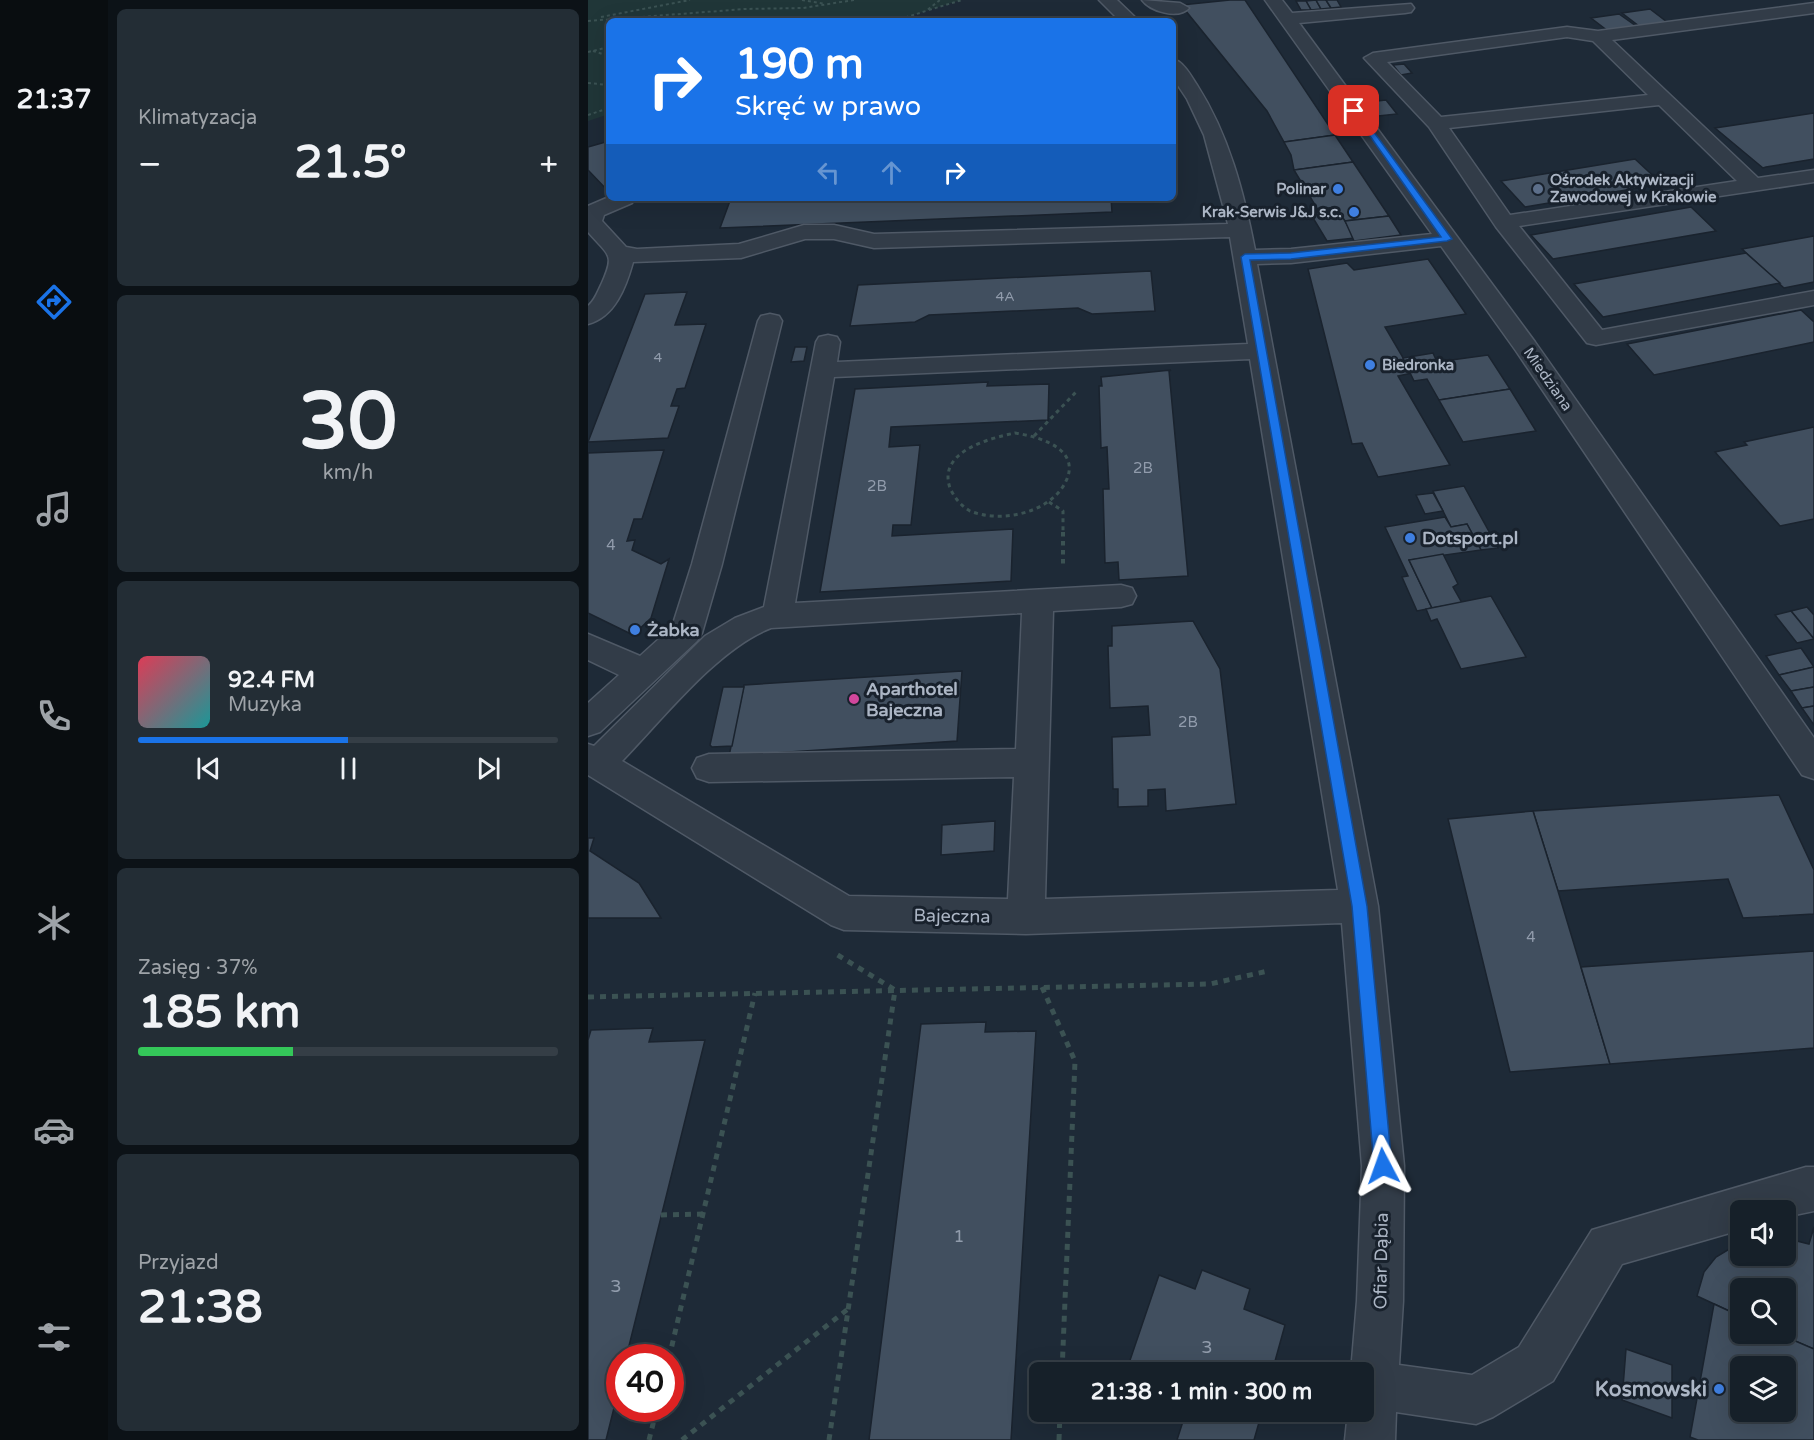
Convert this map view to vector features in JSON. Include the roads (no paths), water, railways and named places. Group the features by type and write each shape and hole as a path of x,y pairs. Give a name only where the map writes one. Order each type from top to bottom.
{"street":[{"path":"1107,0 1127,18"},
{"path":"1150,0 1160,6 1180,8"},
{"path":"1280,10 1405,8"},
{"path":"1814,8 1598,36 1567,32 1373,58 1436,123 1504,222 1596,338 1814,298"},
{"name":"Miedziana","path":"1280,10 1526,347 1814,765"},
{"path":"1598,36 1752,184"},
{"name":"Ofiar Dąbia","path":"1176,69 1188,83 1214,130 1240,230 1359,906 1383,1166 1380,1301 1370,1440"},
{"path":"1436,123 1662,99"},
{"path":"1504,222 1814,176"},
{"path":"588,317 604,305 622,263 619,253 590,220 595,211 617,201"},
{"path":"619,253 637,256 741,251 756,249 790,235 823,231 874,241 1240,230"},
{"path":"1245,257 1291,256 1447,239"},
{"path":"588,723 686,633 707,564 770,321"},
{"path":"778,615 828,342"},
{"path":"823,370 1262,351"},
{"path":"593,761 716,644 735,630 778,615 1121,596"},
{"path":"1026,917 1032,763 1050,600"},
{"path":"588,646 643,672"},
{"name":"Bajeczna","path":"593,761 844,914 1026,917 1359,906"},
{"path":"709,768 1032,763"},
{"path":"1375,1385 1476,1400 1536,1364 1608,1246 1806,1189 1814,1189"}],"place":[{"name":"Polinar","path":"1338,189"},
{"name":"Ośrodek Aktywizacji Zawodowej w Krakowie","path":"1538,189"},
{"name":"Krak-Serwis J&J s.c.","path":"1354,212"},
{"name":"Biedronka","path":"1370,365"},
{"name":"Dotsport.pl","path":"1410,538"},
{"name":"Żabka","path":"635,630"},
{"name":"Aparthotel Bajeczna","path":"854,699"},
{"name":"Kosmowski","path":"1719,1389"}]}
